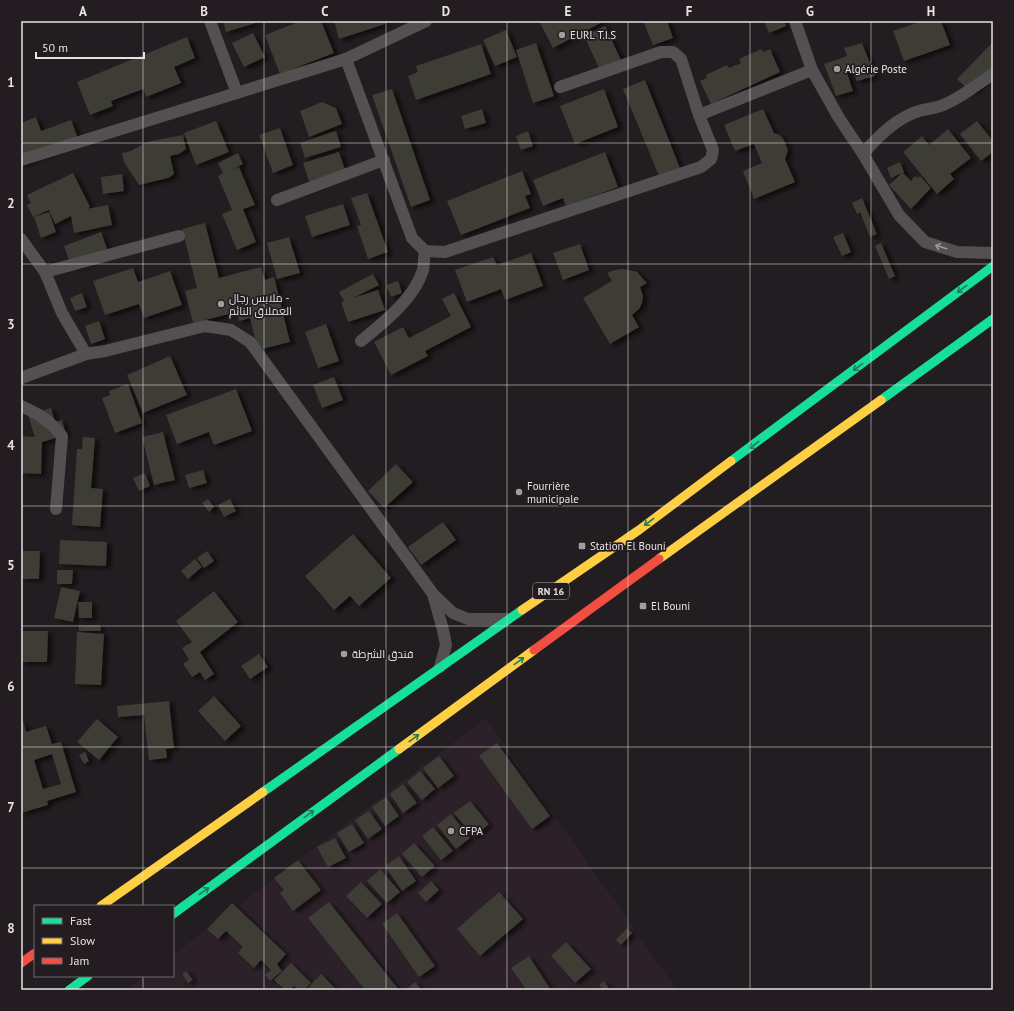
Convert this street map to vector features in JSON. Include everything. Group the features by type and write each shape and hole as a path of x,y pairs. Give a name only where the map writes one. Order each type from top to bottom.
{"highway":[{"name":"RN 16","path":"102,905 218,822 639,530 993,266"},
{"path":"174,913 640,572 993,319"},
{"path":"21,963 34,954"},
{"path":"69,990 87,977"}],"street":[{"path":"210,21 237,93"},
{"path":"795,21 812,70 839,118 864,154 899,216 925,242 957,252 993,253"},
{"path":"21,160 346,59 423,22"},
{"path":"346,59 412,238 425,252 445,252 701,167 711,159 713,150 699,116 681,59 673,52 661,52 560,87"},
{"path":"699,116 812,70"},
{"path":"864,154 876,139 901,118 918,111 943,105 993,74"},
{"path":"277,200 384,160"},
{"path":"45,272 179,236"},
{"path":"21,239 45,272 62,313 86,354"},
{"path":"361,341 393,313 415,287 423,270 425,252"},
{"path":"21,378 86,354 105,351 205,326 231,330 250,342 433,594 453,613 468,619 510,619"},
{"path":"21,406 42,416 54,426 62,436 56,509"},
{"path":"433,594 446,644 440,668"}],"shaded area":[{"name":"CFPA","path":"486,718 677,990 127,990 144,977 174,977 174,954"}],"building":[{"path":"223,21 262,21 226,32"},
{"path":"301,21 321,21 334,53 280,74 265,35"},
{"path":"334,21 384,21 385,24 339,39"},
{"name":"EURL T.I.S","path":"544,21 604,21 553,48 540,23"},
{"path":"643,21 667,21 673,38 653,45"},
{"path":"764,21 784,21 786,26 769,33"},
{"path":"922,21 941,21 950,45 904,61 893,31"},
{"path":"605,26 621,60 600,70 584,36"},
{"path":"506,30 517,57 495,66 483,40"},
{"path":"253,33 265,57 244,67 232,43"},
{"path":"187,37 195,58 174,67 181,83 146,97 143,89 111,101 113,106 90,115 77,82"},
{"path":"993,42 993,71 972,93 957,79"},
{"path":"536,43 554,96 533,103 516,50"},
{"name":"Algérie Poste","path":"862,43 875,76 857,81 851,68 846,70 853,91 836,96 824,64 847,56 844,48"},
{"path":"481,44 491,74 416,100 408,76 418,72 416,66"},
{"path":"761,49 763,52 770,49 780,72 711,104 700,81 707,78 706,75 727,65 729,68 741,63 739,59"},
{"path":"645,80 680,168 659,176 623,89"},
{"path":"392,89 430,200 411,207 372,95"},
{"path":"604,89 618,127 575,144 560,106"},
{"path":"322,102 336,108 342,124 309,137 300,111"},
{"path":"482,109 486,123 465,129 461,116"},
{"path":"763,109 774,133 780,135 784,140 788,150 785,159 795,182 754,199 743,171 762,163 754,144 735,151 724,125"},
{"path":"36,117 41,131 71,120 79,141 21,164 21,123"},
{"path":"216,121 229,152 196,165 184,133"},
{"path":"977,121 993,141 993,152 981,161 960,134"},
{"path":"280,128 293,165 273,173 259,135"},
{"path":"948,129 971,158 950,174 954,179 937,194 903,152 922,136 929,145"},
{"path":"336,131 341,147 305,158 300,143"},
{"path":"528,131 533,146 521,150 516,136"},
{"path":"183,135 186,149 179,154 170,156 174,174 168,178 139,185 124,162 122,153 131,151 147,142"},
{"path":"339,152 346,172 310,184 303,163"},
{"path":"605,152 618,187 566,206 563,198 543,206 533,180"},
{"path":"238,153 243,164 230,171 239,167 255,205 243,209 256,242 237,250 222,214 232,210 218,176 223,173 218,163"},
{"path":"900,162 904,172 903,173 911,181 915,176 917,178 920,176 931,188 911,209 889,185 902,173 891,178 887,168"},
{"path":"522,171 531,194 525,196 530,208 461,235 447,201"},
{"path":"73,173 90,207 86,209 108,205 112,225 74,233 71,216 55,224 49,210 33,217 27,205 31,203 27,195"},
{"path":"122,174 124,191 103,194 101,177"},
{"path":"367,193 388,252 368,259 357,226 361,225 351,198"},
{"path":"862,198 877,234 870,237 860,212 857,214 852,203"},
{"path":"343,204 350,225 312,237 305,216"},
{"path":"49,212 56,232 41,238 34,217"},
{"path":"205,223 219,278 261,267 265,280 274,277 290,342 258,350 250,318 239,321 237,312 193,323 185,291 197,288 182,229"},
{"path":"101,232 109,254 72,268 64,246"},
{"path":"843,233 851,252 842,256 833,237"},
{"path":"289,237 300,273 277,279 267,243"},
{"path":"881,243 895,276 889,279 875,246"},
{"path":"580,244 589,270 563,280 553,253"},
{"path":"531,253 543,286 505,300 501,289 467,302 455,270 493,257 497,265"},
{"path":"133,268 138,282 170,271 182,305 144,318 139,304 105,315 93,281"},
{"path":"622,269 637,272 647,283 640,287 643,296 642,303 639,309 632,315 639,327 610,344 583,298 612,281 607,273"},
{"path":"373,274 379,285 353,298 378,290 385,310 348,322 341,302 344,301 339,292"},
{"path":"398,281 402,293 391,297 386,285"},
{"path":"82,293 87,307 75,311 70,298"},
{"path":"454,293 471,327 425,351 428,356 391,375 374,342 403,327 409,338 451,316 442,299"},
{"path":"99,321 105,339 91,344 85,326"},
{"path":"326,324 339,361 318,368 305,332"},
{"path":"170,356 187,395 143,413 127,375"},
{"path":"334,377 343,400 322,408 313,385"},
{"path":"128,384 142,423 115,433 102,398 110,395 109,391"},
{"path":"236,389 252,431 214,445 209,432 177,444 166,415"},
{"path":"51,408 55,422 62,420 66,435 42,442 41,474 21,473 22,436 35,437 28,415"},
{"path":"163,432 175,480 154,485 142,437"},
{"path":"83,437 95,438 91,488 103,489 100,527 72,525 77,449 82,449"},
{"path":"396,464 413,482 384,508 368,491"},
{"path":"203,470 207,483 189,488 185,475"},
{"path":"145,473 150,486 139,491 133,478"},
{"path":"208,499 214,507 209,512 202,503"},
{"path":"230,499 236,511 224,517 218,505"},
{"path":"443,522 456,540 421,565 408,547"},
{"path":"353,534 391,578 359,606 350,596 334,610 305,576"},
{"path":"60,540 107,542 106,566 59,564"},
{"path":"21,551 40,551 39,579 21,579"},
{"path":"207,551 214,561 204,568 197,558"},
{"path":"195,559 202,567 188,579 181,571"},
{"path":"57,570 73,570 72,584 57,584"},
{"path":"61,587 80,591 73,622 54,618"},
{"path":"214,591 238,622 200,652 214,674 205,680 200,672 192,677 183,664 189,660 182,648 192,642 176,621"},
{"path":"78,602 92,602 92,618 79,618"},
{"path":"79,625 100,625 101,631 79,631"},
{"path":"21,631 48,631 47,662 21,662"},
{"path":"77,632 104,634 101,685 75,684"},
{"path":"259,654 268,667 250,679 241,666"},
{"path":"214,696 241,726 225,741 198,711"},
{"path":"169,701 174,748 166,749 167,758 149,760 144,715 118,717 117,706"},
{"path":"97,719 118,737 99,760 77,742"},
{"path":"23,721 26,732 46,726 52,744 61,742 76,792 47,801 48,805 21,813 21,722","holes":["52,754 61,784 43,789 34,760"]},
{"path":"497,743 550,816 532,829 479,756"},
{"path":"85,752 89,761 84,764 79,755"},
{"path":"439,756 454,776 438,788 423,768"},
{"path":"420,771 435,789 422,800 407,782"},
{"path":"403,784 417,803 403,813 390,794"},
{"path":"386,797 399,816 385,826 372,807"},
{"path":"470,801 489,824 474,837 454,813"},
{"path":"369,811 382,829 368,839 355,820"},
{"path":"451,814 470,838 456,849 437,825"},
{"path":"352,824 364,843 349,852 337,833"},
{"path":"433,827 453,851 441,860 422,836"},
{"path":"335,838 346,858 328,867 317,847"},
{"path":"414,843 435,866 422,877 402,854"},
{"path":"399,856 416,881 402,891 385,866"},
{"path":"298,860 321,890 293,911 280,893 284,890 274,878"},
{"path":"380,869 400,892 387,903 367,881"},
{"path":"431,881 439,890 426,902 418,893"},
{"path":"361,882 382,904 367,918 346,896"},
{"path":"499,892 523,919 480,956 457,929"},
{"path":"329,902 399,990 365,990 308,918"},
{"path":"232,903 286,954 277,964 282,971 270,981 265,975 271,970 261,960 254,968 238,953 243,947 226,931 218,939 207,929"},
{"path":"397,913 435,966 419,977 382,924"},
{"path":"627,928 632,933 621,945 616,940"},
{"path":"566,942 591,969 575,983 551,956"},
{"path":"529,956 551,990 522,990 525,988 511,968"},
{"path":"291,963 311,983 304,990 299,990 294,986 290,990 285,990 274,980"},
{"path":"186,971 193,980 188,983 182,974"},
{"path":"321,974 337,990 306,990"},
{"path":"604,981 610,990 603,990 599,985"},
{"path":"415,982 422,990 410,990 408,988"}],"traffic: fast":[{"path":"731,461 993,266"},
{"path":"881,400 993,319"},
{"path":"263,792 522,610"},
{"path":"174,913 399,749"},
{"path":"69,990 87,977"}],"traffic: slow":[{"path":"659,559 881,400"},
{"path":"522,610 639,530 731,461"},
{"path":"399,749 534,650"},
{"path":"102,905 263,792"}],"traffic: jam":[{"path":"534,650 659,559"},
{"path":"21,963 34,954"}],"place":[{"name":"EURL T.I.S","path":"562,35"},
{"name":"Algérie Poste","path":"837,69"},
{"name":"ملابس رجال - العملاق النائم","path":"221,304"},
{"name":"Fourrière municipale","path":"519,492"},
{"name":"Station El Bouni","path":"582,546"},
{"name":"El Bouni","path":"643,606"},
{"name":"فندق الشرطة","path":"344,654"},
{"name":"CFPA","path":"451,831"}]}
